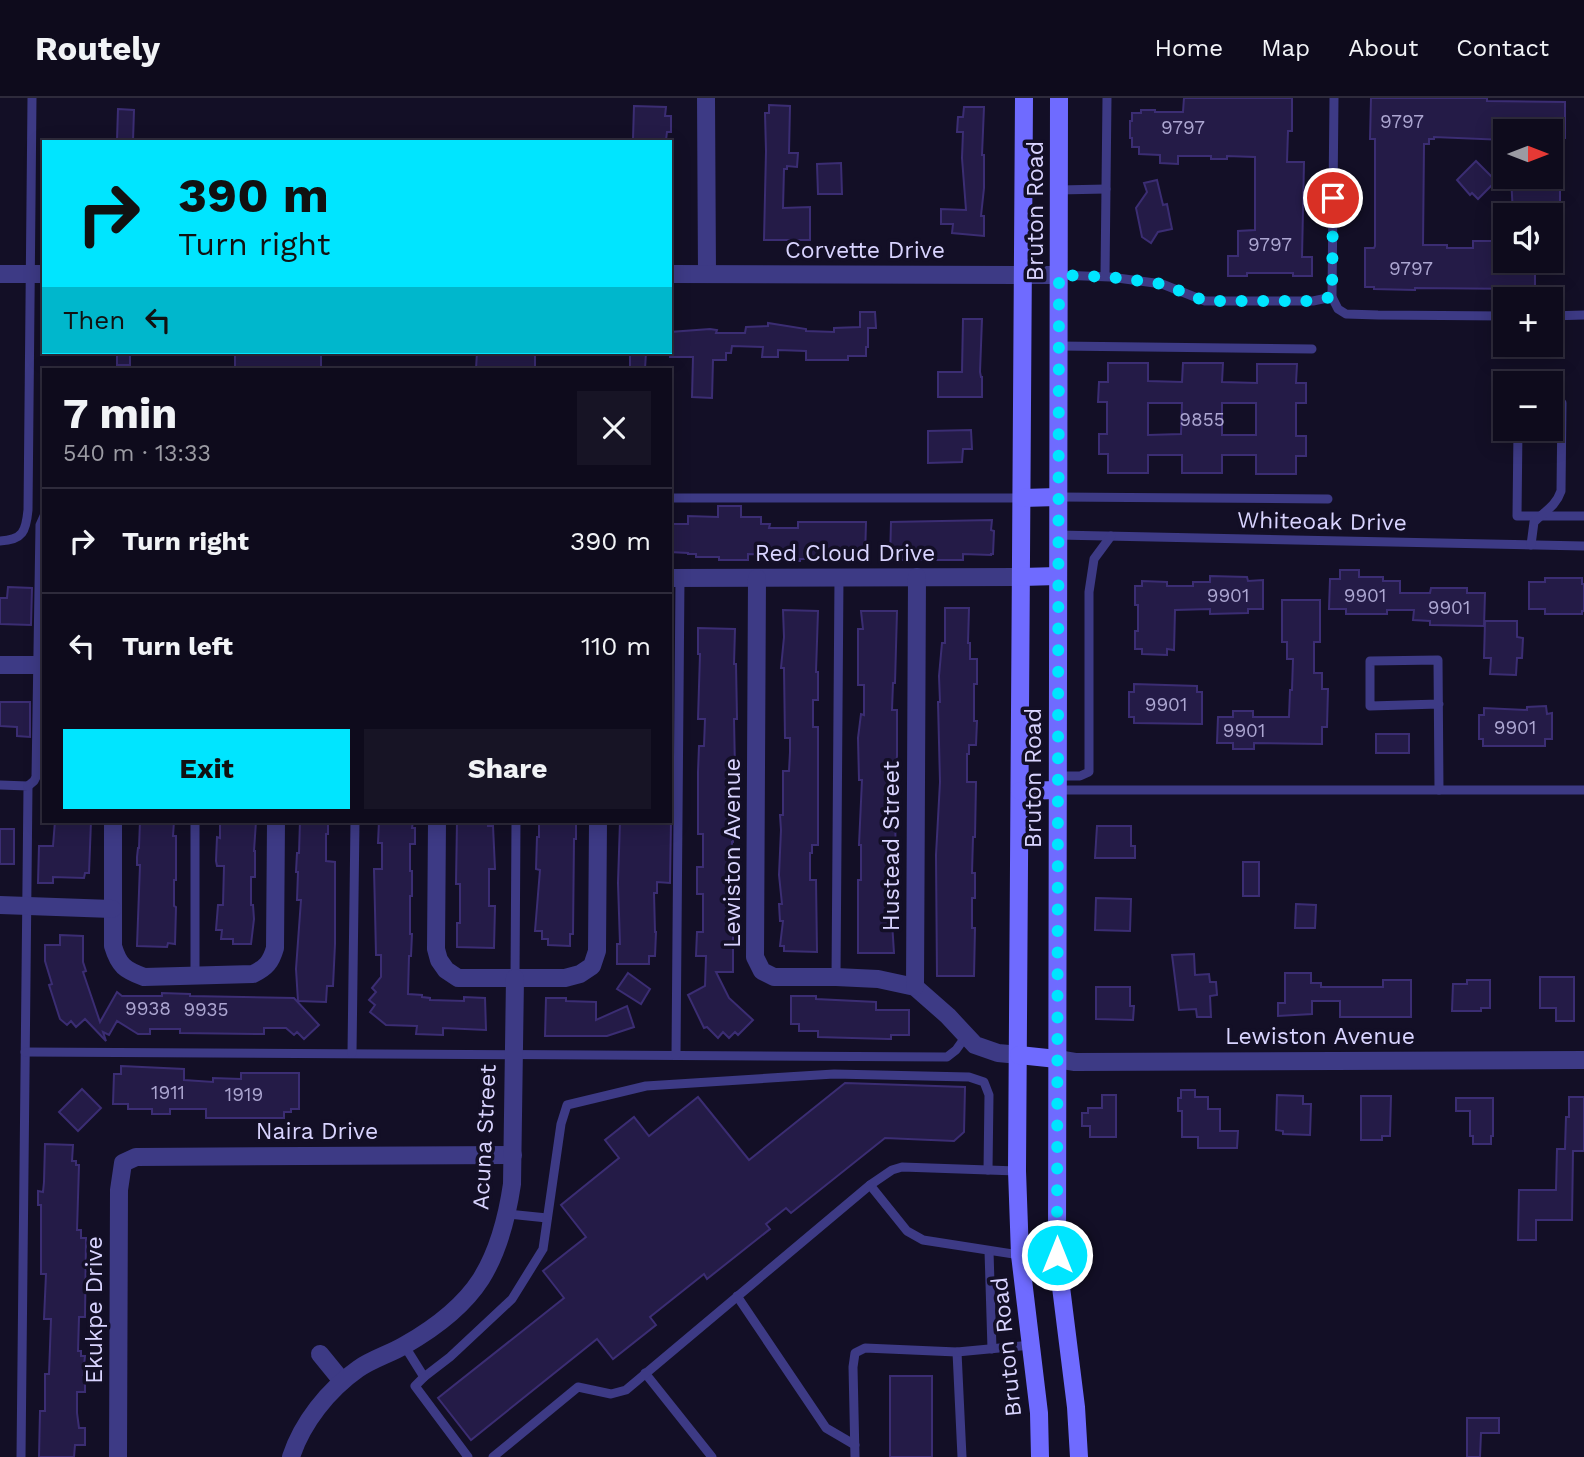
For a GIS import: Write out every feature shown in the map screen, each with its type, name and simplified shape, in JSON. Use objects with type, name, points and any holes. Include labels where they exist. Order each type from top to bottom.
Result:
[{"type":"main road","name":"Bruton Road","points":[[1024,98],[1017,1171],[1020,1255],[1039,1413],[1040,1457]]},
{"type":"main road","name":"Bruton Road","points":[[1059,98],[1057,1255],[1076,1408],[1079,1457]]},
{"type":"main road","points":[[1022,498],[1058,497]]},
{"type":"main road","points":[[1021,577],[1058,576]]},
{"type":"main road","points":[[1020,791],[1058,783]]},
{"type":"main road","points":[[1018,1055],[1057,1059]]},
{"type":"main road","points":[[1020,1255],[1057,1255]]},
{"type":"street","points":[[706,98],[707,274]]},
{"type":"street","points":[[0,274],[37,274]]},
{"type":"street","name":"Corvette Drive","points":[[672,274],[1059,275]]},
{"type":"street","name":"Hustead Street","points":[[915,987],[917,577]]},
{"type":"street","name":"Red Cloud Drive","points":[[675,578],[1021,577]]},
{"type":"street","name":"Lewiston Avenue","points":[[757,578],[755,957],[762,971],[774,978],[878,979],[915,987]]},
{"type":"street","points":[[0,664],[41,665]]},
{"type":"street","points":[[113,823],[113,946],[117,960],[130,971],[144,977],[253,974],[271,961],[275,948],[276,823]]},
{"type":"street","points":[[437,823],[436,949],[446,970],[458,978],[565,978],[580,974],[592,965],[597,951],[598,823]]},
{"type":"street","points":[[0,905],[112,909]]},
{"type":"street","name":"Acuna Street","points":[[291,1457],[295,1444],[317,1409],[342,1381],[360,1367],[404,1346],[438,1323],[461,1303],[480,1281],[496,1251],[508,1214],[512,1184],[515,978]]},
{"type":"street","points":[[915,987],[975,1045],[998,1053],[1018,1055]]},
{"type":"street","name":"Lewiston Avenue","points":[[1057,1059],[1075,1062],[1584,1060]]},
{"type":"street","name":"Naira Drive","points":[[123,1163],[136,1157],[513,1155]]},
{"type":"street","name":"Ekukpe Drive","points":[[118,1457],[120,1190],[123,1163]]},
{"type":"street","points":[[320,1354],[342,1381]]},
{"type":"lane","points":[[0,541],[15,539],[23,534],[27,523],[37,274],[32,98]]},
{"type":"lane","points":[[1105,276],[1107,98]]},
{"type":"lane","points":[[1334,98],[1332,297],[1338,309],[1346,314],[1493,316]]},
{"type":"lane","points":[[1059,190],[1106,189]]},
{"type":"lane","points":[[1059,275],[1105,276],[1163,284],[1205,301],[1312,301],[1332,297]]},
{"type":"lane","points":[[1563,316],[1584,315]]},
{"type":"lane","points":[[1059,346],[1312,349]]},
{"type":"lane","points":[[1518,441],[1517,516],[1584,516]]},
{"type":"lane","points":[[1531,545],[1534,522],[1552,507],[1561,491],[1562,441]]},
{"type":"lane","points":[[1058,497],[1328,499]]},
{"type":"lane","points":[[672,498],[1022,498]]},
{"type":"lane","points":[[0,785],[28,786],[36,777],[41,665],[42,520]]},
{"type":"lane","name":"Whiteoak Drive","points":[[1058,535],[1584,546]]},
{"type":"lane","points":[[1058,783],[1088,772],[1089,592],[1094,559],[1111,536]]},
{"type":"lane","points":[[836,977],[839,577]]},
{"type":"lane","points":[[675,578],[676,1055]]},
{"type":"lane","points":[[1439,704],[1370,706],[1370,661],[1438,660],[1439,704],[1439,790]]},
{"type":"lane","points":[[1058,783],[1584,790]]},
{"type":"lane","points":[[21,1457],[28,786]]},
{"type":"lane","points":[[195,823],[195,975]]},
{"type":"lane","points":[[352,1053],[355,823]]},
{"type":"lane","points":[[515,978],[516,823]]},
{"type":"lane","points":[[25,1052],[947,1057],[966,1036]]},
{"type":"lane","points":[[468,1457],[415,1386],[512,1299],[543,1249],[561,1124],[568,1105],[646,1086],[834,1074],[968,1077],[984,1082],[989,1095],[988,1170]]},
{"type":"lane","points":[[492,1457],[578,1387],[611,1394],[626,1390],[891,1170],[902,1167],[1017,1171]]},
{"type":"lane","points":[[870,1185],[906,1231],[923,1240],[1020,1255]]},
{"type":"lane","points":[[508,1214],[547,1218]]},
{"type":"lane","points":[[989,1251],[992,1349]]},
{"type":"lane","points":[[737,1296],[826,1428],[855,1445]]},
{"type":"lane","points":[[855,1457],[855,1353],[865,1348],[957,1352],[1032,1345]]},
{"type":"lane","points":[[404,1346],[424,1377]]},
{"type":"lane","points":[[957,1352],[961,1457]]},
{"type":"lane","points":[[645,1373],[712,1457]]},
{"type":"building","points":[[1184,98],[1292,98],[1292,131],[1288,131],[1287,162],[1304,162],[1302,257],[1312,257],[1312,276],[1293,276],[1293,273],[1247,273],[1247,276],[1228,276],[1228,256],[1238,256],[1238,231],[1255,230],[1255,157],[1227,156],[1227,159],[1211,159],[1211,156],[1178,156],[1178,164],[1160,163],[1160,155],[1139,154],[1139,147],[1132,147],[1132,113],[1141,113],[1141,110],[1183,112]]},
{"type":"building","points":[[1371,98],[1487,98],[1487,101],[1565,102],[1565,138],[1563,119],[1493,119],[1493,139],[1434,137],[1429,139],[1429,144],[1424,144],[1423,245],[1473,248],[1473,241],[1493,241],[1493,273],[1535,273],[1535,287],[1415,290],[1365,287],[1365,248],[1375,246],[1375,139],[1370,139]]},
{"type":"building","points":[[769,105],[790,106],[789,153],[798,153],[797,167],[787,166],[787,169],[784,169],[783,208],[810,207],[810,240],[764,240],[765,113],[769,113]]},
{"type":"building","points":[[634,106],[666,107],[665,116],[671,116],[671,132],[667,132],[666,140],[633,139]]},
{"type":"building","points":[[964,107],[984,107],[984,188],[981,216],[984,216],[984,236],[952,233],[953,224],[941,224],[941,209],[966,210],[963,132],[957,132],[958,117],[963,117]]},
{"type":"building","points":[[118,109],[134,110],[133,140],[117,140]]},
{"type":"building","points":[[1476,161],[1493,178],[1493,184],[1478,199],[1472,193],[1470,195],[1457,180]]},
{"type":"building","points":[[841,163],[842,194],[818,194],[817,164]]},
{"type":"building","points":[[1157,180],[1163,205],[1167,204],[1172,229],[1158,232],[1151,243],[1142,237],[1136,208],[1147,192],[1144,183]]},
{"type":"building","points":[[1512,189],[1560,189],[1560,203],[1512,203]]},
{"type":"building","points":[[860,312],[875,312],[876,328],[868,328],[866,356],[848,356],[848,360],[806,360],[806,351],[778,350],[778,357],[762,357],[763,347],[732,346],[731,353],[726,353],[726,360],[713,360],[712,398],[692,397],[693,357],[670,357],[672,332],[710,329],[717,330],[716,333],[745,333],[746,327],[768,326],[768,323],[806,331],[834,332],[834,328],[860,327]]},
{"type":"building","points":[[963,319],[982,319],[982,397],[938,397],[938,372],[962,372]]},
{"type":"building","points":[[117,354],[130,354],[130,365],[117,365]]},
{"type":"building","points":[[235,354],[321,354],[321,368],[235,368]]},
{"type":"building","points":[[477,354],[535,354],[535,368],[476,368]]},
{"type":"building","points":[[630,354],[646,354],[645,368],[630,368]]},
{"type":"building","points":[[1108,363],[1148,363],[1148,381],[1182,382],[1183,363],[1223,363],[1222,382],[1257,383],[1257,364],[1297,364],[1296,383],[1306,383],[1306,403],[1296,403],[1296,436],[1306,436],[1306,456],[1296,456],[1296,474],[1256,474],[1256,455],[1222,455],[1222,473],[1182,473],[1182,455],[1148,455],[1148,473],[1108,473],[1108,454],[1099,454],[1099,434],[1107,434],[1107,402],[1098,402],[1099,382],[1108,382]],"holes":[[[1148,403],[1182,403],[1181,434],[1148,435]],[[1222,403],[1256,403],[1256,435],[1222,435]]]},
{"type":"building","points":[[971,430],[972,449],[963,449],[962,462],[928,463],[928,431]]},
{"type":"building","points":[[718,506],[741,506],[741,517],[761,517],[761,524],[770,524],[769,528],[798,528],[798,522],[866,522],[865,558],[808,557],[800,561],[784,561],[784,555],[748,554],[748,560],[719,560],[719,557],[696,557],[696,554],[672,552],[672,524],[688,524],[688,516],[718,517]]},
{"type":"building","points":[[992,520],[991,530],[994,531],[991,555],[963,554],[963,560],[890,560],[891,522]]},
{"type":"building","points":[[1340,570],[1359,570],[1359,577],[1383,577],[1383,581],[1400,581],[1400,593],[1430,593],[1431,588],[1467,588],[1467,593],[1485,593],[1484,626],[1430,625],[1430,621],[1413,620],[1414,610],[1387,610],[1387,614],[1346,614],[1346,609],[1329,609],[1330,579],[1340,579]]},
{"type":"building","points":[[1210,576],[1247,577],[1248,581],[1263,580],[1263,609],[1248,609],[1248,613],[1210,614],[1210,609],[1175,610],[1174,650],[1167,649],[1167,655],[1142,654],[1142,649],[1135,649],[1138,605],[1135,605],[1135,586],[1142,586],[1142,581],[1167,582],[1167,586],[1193,586],[1193,582],[1210,582]]},
{"type":"building","points":[[1545,578],[1582,578],[1582,614],[1545,614],[1545,609],[1529,609],[1529,582],[1545,582]]},
{"type":"building","points":[[8,587],[32,588],[31,625],[0,624],[0,598],[7,598]]},
{"type":"building","points":[[1282,600],[1320,600],[1320,642],[1314,642],[1314,673],[1322,673],[1322,689],[1328,689],[1327,727],[1322,727],[1322,744],[1254,743],[1254,749],[1233,749],[1233,743],[1217,743],[1218,717],[1233,717],[1233,711],[1253,711],[1253,717],[1289,717],[1293,659],[1287,659],[1287,642],[1282,642]]},
{"type":"building","points":[[945,608],[969,608],[970,659],[977,659],[977,684],[974,684],[976,745],[969,745],[967,754],[967,782],[976,782],[972,873],[975,873],[975,898],[972,898],[972,928],[975,928],[974,976],[937,976],[936,855],[940,782],[938,702],[942,643],[945,643]]},
{"type":"building","points":[[783,610],[818,611],[818,700],[813,700],[813,727],[818,727],[818,845],[812,845],[810,853],[810,880],[816,880],[817,952],[784,951],[784,946],[780,946],[783,921],[780,921],[779,904],[782,904],[779,875],[780,815],[783,815],[783,771],[789,771],[790,752],[790,738],[785,738],[784,668],[781,668]]},
{"type":"building","points":[[861,611],[897,611],[892,710],[897,710],[897,756],[891,803],[895,803],[896,878],[893,878],[892,922],[894,953],[858,953],[862,780],[859,780],[858,738],[861,714],[864,715],[864,685],[858,685],[858,629],[863,629]]},
{"type":"building","points":[[1485,621],[1517,621],[1517,637],[1523,638],[1522,658],[1517,658],[1516,675],[1490,674],[1491,658],[1484,658]]},
{"type":"building","points":[[698,628],[735,629],[737,719],[734,719],[736,820],[732,842],[735,932],[733,972],[716,972],[729,998],[753,1020],[738,1035],[735,1032],[729,1038],[723,1032],[718,1038],[707,1027],[704,1028],[688,995],[705,986],[706,956],[696,956],[697,932],[703,932],[703,894],[697,894],[697,867],[703,867],[703,834],[698,834],[698,772],[699,746],[704,746],[705,719],[698,719]]},
{"type":"building","points":[[1134,684],[1197,686],[1197,692],[1202,692],[1202,724],[1134,723],[1134,717],[1129,717],[1129,692],[1134,692]]},
{"type":"building","points":[[0,702],[30,702],[30,737],[17,736],[17,727],[0,726]]},
{"type":"building","points":[[1546,706],[1547,714],[1552,713],[1552,739],[1545,739],[1545,746],[1483,746],[1483,739],[1479,739],[1479,715],[1484,715],[1484,708],[1527,710],[1527,707]]},
{"type":"building","points":[[1376,734],[1409,734],[1409,753],[1376,753]]},
{"type":"building","points":[[55,823],[91,823],[89,873],[85,873],[84,878],[53,877],[53,883],[38,883],[39,846],[53,846]]},
{"type":"building","points":[[140,823],[174,823],[175,944],[168,943],[167,947],[137,946]]},
{"type":"building","points":[[220,823],[256,823],[255,877],[251,877],[254,919],[251,944],[233,944],[233,939],[221,939],[222,930],[216,930],[218,905],[223,905],[224,866],[217,866],[216,861],[217,837],[220,838]]},
{"type":"building","points":[[300,823],[328,823],[326,861],[335,862],[335,944],[333,986],[327,986],[326,1002],[298,1001],[296,969],[301,900],[297,900],[296,872]]},
{"type":"building","points":[[379,823],[413,823],[415,844],[410,844],[412,934],[408,994],[422,995],[430,1000],[464,1001],[464,997],[485,998],[486,1030],[443,1028],[443,1035],[416,1034],[417,1026],[386,1025],[370,1012],[375,1005],[369,1000],[376,992],[372,988],[381,977],[381,955],[376,955],[374,869],[382,869],[382,843],[378,843]]},
{"type":"building","points":[[457,823],[488,823],[488,826],[493,826],[495,869],[489,869],[489,906],[495,906],[494,948],[457,947],[460,884],[456,884]]},
{"type":"building","points":[[539,823],[576,823],[573,934],[570,934],[570,946],[548,945],[548,939],[542,939],[542,931],[535,931],[540,870],[536,869]]},
{"type":"building","points":[[620,823],[671,823],[670,883],[657,882],[657,893],[654,893],[655,956],[649,956],[649,964],[617,964],[617,944],[620,944]]},
{"type":"building","points":[[1097,826],[1131,826],[1131,846],[1135,846],[1135,858],[1095,858]]},
{"type":"building","points":[[0,829],[14,829],[14,864],[0,864]]},
{"type":"building","points":[[1243,862],[1259,862],[1259,896],[1243,896]]},
{"type":"building","points":[[1096,898],[1131,899],[1130,931],[1095,930]]},
{"type":"building","points":[[1296,904],[1316,905],[1315,928],[1295,928]]},
{"type":"building","points":[[60,935],[83,936],[83,962],[86,971],[83,972],[100,1022],[117,992],[122,996],[162,996],[162,993],[294,998],[319,1025],[304,1039],[297,1032],[294,1035],[286,1028],[264,1028],[264,1034],[180,1033],[180,1029],[150,1029],[150,1034],[138,1034],[117,1021],[109,1035],[103,1032],[106,1041],[85,1019],[76,1027],[71,1021],[67,1025],[60,1019],[49,985],[52,984],[45,961],[45,945],[60,945]]},
{"type":"building","points":[[1194,954],[1195,975],[1209,974],[1210,982],[1216,982],[1217,995],[1210,996],[1211,1017],[1197,1017],[1196,1009],[1179,1010],[1172,955]]},
{"type":"building","points":[[628,973],[650,989],[641,1004],[617,989]]},
{"type":"building","points":[[1285,973],[1311,973],[1311,983],[1321,983],[1321,987],[1383,987],[1383,980],[1411,980],[1411,1017],[1340,1017],[1340,1001],[1312,1001],[1312,1014],[1278,1016],[1278,1003],[1285,1003]]},
{"type":"building","points":[[1540,977],[1574,977],[1574,1021],[1556,1021],[1556,1008],[1540,1008]]},
{"type":"building","points":[[1467,980],[1490,980],[1490,1008],[1481,1008],[1481,1011],[1452,1011],[1453,984],[1467,984]]},
{"type":"building","points":[[1096,987],[1130,987],[1130,1006],[1134,1006],[1133,1020],[1096,1019]]},
{"type":"building","points":[[791,996],[876,1002],[876,1010],[909,1010],[909,1035],[891,1035],[891,1039],[818,1037],[818,1031],[799,1031],[799,1024],[791,1024]]},
{"type":"building","points":[[546,998],[596,1002],[596,1020],[627,1006],[634,1027],[607,1036],[545,1036]]},
{"type":"building","points":[[121,1066],[184,1069],[184,1080],[213,1082],[213,1078],[241,1079],[241,1073],[299,1073],[299,1109],[284,1112],[284,1118],[206,1118],[206,1109],[170,1109],[170,1114],[152,1114],[152,1109],[128,1109],[128,1104],[113,1104],[114,1074],[121,1074]]},
{"type":"building","points":[[845,1083],[965,1087],[964,1132],[954,1141],[885,1138],[791,1213],[786,1208],[766,1224],[770,1229],[707,1279],[704,1274],[650,1317],[656,1325],[613,1359],[597,1339],[471,1440],[438,1398],[564,1298],[543,1271],[586,1237],[561,1205],[619,1158],[605,1140],[634,1117],[649,1136],[698,1097],[749,1160]]},
{"type":"building","points":[[82,1089],[101,1108],[78,1131],[59,1112]]},
{"type":"building","points":[[1181,1090],[1195,1090],[1195,1097],[1208,1097],[1208,1109],[1220,1109],[1220,1131],[1238,1131],[1237,1148],[1198,1148],[1198,1137],[1182,1137],[1182,1111],[1178,1111]]},
{"type":"building","points":[[1102,1095],[1116,1095],[1116,1137],[1090,1137],[1090,1126],[1082,1126],[1082,1113],[1088,1113],[1088,1108],[1102,1108]]},
{"type":"building","points":[[1277,1095],[1303,1096],[1303,1104],[1311,1104],[1310,1135],[1283,1134],[1283,1131],[1276,1130]]},
{"type":"building","points":[[1361,1096],[1391,1096],[1390,1136],[1382,1136],[1382,1140],[1361,1140]]},
{"type":"building","points":[[1569,1097],[1584,1097],[1584,1151],[1573,1151],[1572,1220],[1536,1220],[1536,1240],[1518,1240],[1519,1190],[1556,1190],[1557,1149],[1565,1149]]},
{"type":"building","points":[[1456,1098],[1493,1098],[1491,1144],[1473,1144],[1473,1136],[1470,1136],[1470,1111],[1456,1111]]},
{"type":"building","points":[[45,1144],[73,1145],[72,1161],[79,1165],[77,1230],[81,1230],[81,1238],[86,1238],[85,1317],[79,1317],[78,1351],[81,1351],[81,1356],[85,1356],[85,1392],[77,1392],[79,1428],[85,1428],[85,1445],[75,1445],[74,1457],[39,1457],[40,1411],[45,1411],[45,1374],[49,1374],[51,1319],[44,1319],[46,1274],[41,1274],[41,1205],[38,1205],[38,1191],[43,1192]]},
{"type":"building","points":[[890,1376],[932,1376],[932,1457],[890,1457]]},
{"type":"building","points":[[1467,1418],[1499,1418],[1499,1433],[1481,1433],[1480,1457],[1467,1457]]},
{"type":"route","points":[[1057,1255],[1059,275],[1110,277],[1163,284],[1205,301],[1312,301],[1332,297],[1333,198]]}]
